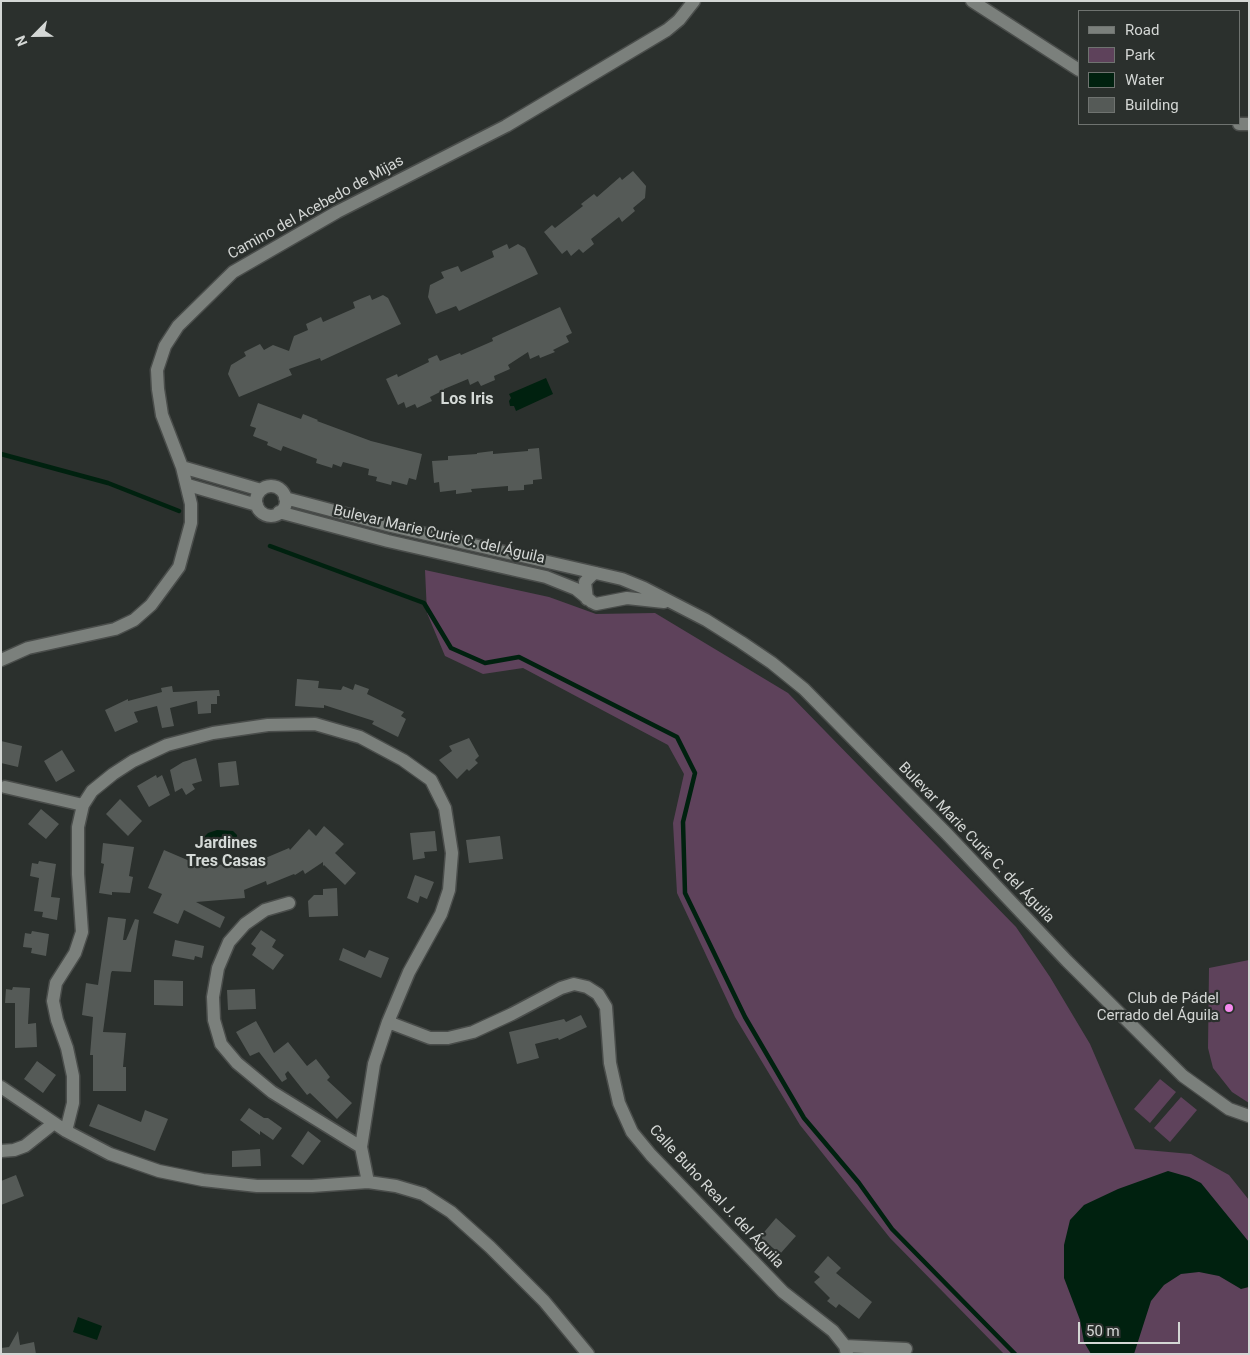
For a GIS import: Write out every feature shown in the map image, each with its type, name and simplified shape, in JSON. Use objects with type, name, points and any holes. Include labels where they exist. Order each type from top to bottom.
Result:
[{"type":"street","name":"Camino del Acebedo de Mijas","points":[[1,660],[28,648],[115,629],[134,620],[151,605],[179,567],[191,523],[191,504],[188,485],[162,415],[157,370],[165,346],[178,326],[233,272],[337,212],[506,126],[667,30],[679,20],[694,1]]},
{"type":"street","points":[[972,1],[1078,69]]},
{"type":"street","points":[[182,467],[261,490]]},
{"type":"street","points":[[188,485],[257,505]]},
{"type":"street","points":[[266,486],[280,489],[285,498],[284,508],[271,516],[266,515],[257,505],[257,496],[266,486]]},
{"type":"street","name":"Bulevar Marie Curie C. del Águila","points":[[285,498],[391,526],[622,579],[644,588],[706,620],[741,642],[772,663],[804,689],[947,834],[1067,960],[1183,1076],[1230,1109],[1249,1116]]},
{"type":"street","name":"Bulevar Marie Curie C. del Águila","points":[[279,512],[388,541],[546,577],[576,589],[596,604],[627,598],[672,603]]},
{"type":"street","points":[[587,599],[585,582],[592,575],[600,574],[612,583],[613,589],[610,598],[604,603]]},
{"type":"street","points":[[66,1131],[73,1103],[73,1076],[67,1048],[56,1020],[53,1000],[56,983],[75,953],[82,932],[78,874],[78,827],[83,805],[92,791],[113,774],[133,761],[167,745],[213,733],[268,725],[314,724],[360,737],[403,760],[431,780],[445,808],[452,853],[448,890],[442,914],[409,972],[388,1022],[374,1064],[361,1148],[368,1182]]},
{"type":"street","points":[[5,787],[83,805]]},
{"type":"street","points":[[289,903],[265,910],[245,924],[229,942],[218,968],[213,998],[214,1020],[221,1044],[237,1063],[272,1092],[361,1148]]},
{"type":"street","name":"Calle Buho Real J. del Águila","points":[[388,1022],[430,1038],[448,1038],[473,1032],[567,986],[574,984],[587,986],[598,994],[606,1007],[610,1063],[619,1103],[632,1132],[783,1292],[833,1331],[846,1350]]},
{"type":"street","points":[[1,1087],[66,1131],[110,1154],[159,1171],[203,1180],[258,1186],[312,1186],[368,1182],[396,1186],[423,1194],[451,1212],[490,1247],[544,1301],[588,1354]]},
{"type":"street","points":[[1,1151],[14,1150],[25,1146],[54,1123]]},
{"type":"street","points":[[846,1350],[906,1349]]},
{"type":"green space","points":[[425,570],[549,597],[596,614],[655,613],[788,693],[1016,927],[1050,977],[1090,1044],[1135,1149],[1191,1154],[1229,1175],[1249,1200],[1249,1354],[1004,1354],[890,1238],[800,1125],[735,1017],[677,893],[673,823],[684,774],[668,745],[523,668],[483,674],[445,656],[427,613]]},
{"type":"green space","name":"Club de Pádel Cerrado del Águila","points":[[1249,960],[1249,1103],[1232,1092],[1213,1068],[1208,1048],[1209,968]]},
{"type":"green space","points":[[1160,1079],[1176,1092],[1150,1123],[1134,1109]]},
{"type":"green space","points":[[1181,1097],[1197,1110],[1170,1142],[1154,1128]]},
{"type":"water","points":[[546,378],[553,394],[516,411],[514,406],[510,406],[509,401],[511,398],[509,394]]},
{"type":"water","points":[[217,830],[233,831],[237,835],[237,839],[229,843],[224,841],[212,849],[206,848],[203,838],[208,833]]},
{"type":"water","points":[[1168,1171],[1189,1177],[1201,1183],[1249,1242],[1249,1287],[1241,1289],[1219,1276],[1199,1272],[1181,1274],[1164,1285],[1151,1301],[1134,1354],[1091,1354],[1084,1342],[1080,1320],[1064,1278],[1064,1245],[1070,1220],[1084,1205],[1118,1189]]},
{"type":"water","points":[[78,1317],[102,1326],[97,1340],[73,1332]]},
{"type":"building","points":[[633,171],[646,186],[645,198],[633,208],[635,211],[622,222],[619,217],[591,239],[594,244],[583,253],[579,249],[571,256],[567,250],[562,254],[544,232],[552,225],[555,228],[583,206],[581,204],[594,194],[597,197],[620,177],[622,180]]},
{"type":"building","points":[[507,244],[509,249],[518,244],[525,248],[538,274],[459,311],[456,306],[436,314],[428,297],[430,285],[444,278],[441,272],[458,266],[461,272],[494,257],[492,251]]},
{"type":"building","points":[[370,295],[372,300],[383,295],[388,298],[401,324],[321,361],[320,358],[289,369],[292,375],[239,397],[228,374],[231,365],[246,356],[244,352],[260,344],[264,350],[273,345],[289,351],[294,336],[308,330],[306,324],[321,317],[323,322],[355,308],[353,302]]},
{"type":"building","points":[[560,307],[572,333],[566,336],[569,342],[553,350],[555,352],[540,358],[539,355],[530,359],[528,352],[508,365],[510,369],[494,376],[495,380],[481,386],[478,381],[470,385],[468,379],[444,389],[430,397],[432,401],[417,408],[415,404],[406,408],[404,402],[398,405],[386,379],[397,374],[398,377],[429,362],[428,359],[437,355],[440,361],[460,353],[461,355],[493,341],[492,338]]},
{"type":"building","points":[[258,403],[301,419],[303,414],[371,441],[422,454],[416,480],[409,478],[407,485],[392,481],[391,485],[376,481],[377,477],[368,475],[369,469],[343,462],[341,467],[333,464],[332,468],[316,463],[317,459],[283,446],[281,451],[267,445],[268,442],[253,436],[256,428],[250,426]]},
{"type":"building","points":[[539,448],[542,479],[533,480],[533,484],[524,485],[524,490],[508,491],[508,486],[471,489],[472,492],[456,494],[456,490],[440,492],[439,482],[434,483],[432,461],[448,460],[448,456],[493,451],[493,454],[528,451],[528,449]]},
{"type":"building","points":[[297,679],[319,681],[318,688],[341,690],[343,686],[353,690],[355,684],[369,689],[367,694],[404,712],[401,716],[406,719],[398,737],[372,724],[374,721],[324,705],[324,708],[295,706]]},
{"type":"building","points":[[172,686],[173,692],[219,690],[220,696],[217,696],[217,704],[211,704],[211,713],[198,714],[197,701],[170,708],[174,726],[162,728],[157,706],[134,712],[138,722],[115,732],[105,710],[128,699],[128,701],[162,692],[161,688]]},
{"type":"building","points":[[469,738],[479,756],[475,760],[478,763],[469,771],[467,769],[457,779],[439,760],[452,751],[449,746]]},
{"type":"building","points":[[1,741],[22,746],[18,767],[1,763]]},
{"type":"building","points":[[62,750],[75,771],[56,782],[44,761]]},
{"type":"building","points":[[196,758],[202,781],[192,784],[195,789],[186,795],[182,788],[175,792],[170,770],[183,762]]},
{"type":"building","points":[[236,761],[239,785],[220,787],[218,763]]},
{"type":"building","points":[[156,775],[157,778],[162,775],[170,795],[149,807],[137,786]]},
{"type":"building","points":[[120,799],[142,821],[128,836],[106,814]]},
{"type":"building","points":[[41,809],[59,824],[46,839],[28,824]]},
{"type":"building","points":[[324,826],[344,844],[335,853],[356,873],[345,885],[323,866],[323,862],[305,874],[303,870],[295,875],[267,885],[266,881],[244,890],[245,898],[196,902],[225,917],[220,928],[184,910],[178,924],[153,913],[162,894],[148,888],[164,850],[192,862],[202,862],[201,866],[256,862],[289,848],[290,850],[309,829],[316,836]]},
{"type":"building","points":[[435,831],[437,851],[424,852],[425,858],[413,860],[410,833]]},
{"type":"building","points":[[500,836],[503,859],[469,863],[466,840]]},
{"type":"building","points":[[103,843],[134,847],[129,876],[133,877],[130,893],[112,892],[112,895],[99,893],[104,864],[101,863]]},
{"type":"building","points":[[39,861],[56,864],[51,897],[60,898],[57,920],[42,917],[43,912],[34,911],[39,878],[30,876],[32,863],[38,864]]},
{"type":"building","points":[[415,875],[434,882],[427,899],[420,896],[418,903],[407,898]]},
{"type":"building","points":[[337,888],[338,916],[309,917],[308,901],[314,895],[323,895],[323,889]]},
{"type":"building","points":[[108,917],[126,919],[123,940],[126,940],[135,919],[139,920],[131,972],[112,971],[111,973],[103,1032],[126,1033],[123,1067],[126,1067],[126,1091],[93,1091],[93,1055],[90,1055],[93,1017],[82,1015],[86,983],[98,985]]},
{"type":"building","points":[[261,930],[276,940],[272,947],[284,955],[273,970],[252,955],[256,948],[251,944]]},
{"type":"building","points":[[32,931],[49,934],[46,956],[31,953],[32,948],[23,947],[25,933],[31,934]]},
{"type":"building","points":[[175,940],[204,946],[202,958],[195,956],[194,960],[172,956]]},
{"type":"building","points":[[343,948],[365,958],[369,950],[389,958],[381,978],[339,960]]},
{"type":"building","points":[[154,980],[183,981],[183,1006],[154,1005]]},
{"type":"building","points":[[13,987],[30,988],[28,1024],[36,1023],[37,1047],[15,1048],[15,1003],[5,1003],[6,989],[12,990]]},
{"type":"building","points":[[255,989],[256,1009],[228,1010],[227,990]]},
{"type":"building","points":[[581,1015],[587,1027],[559,1040],[558,1038],[535,1044],[539,1058],[517,1064],[509,1032],[564,1019],[566,1022]]},
{"type":"building","points":[[256,1021],[274,1053],[288,1042],[307,1066],[316,1059],[330,1077],[327,1080],[352,1103],[337,1119],[310,1093],[307,1095],[288,1071],[285,1074],[287,1079],[282,1082],[259,1052],[250,1056],[236,1032]]},
{"type":"building","points":[[37,1061],[56,1075],[43,1093],[24,1079]]},
{"type":"building","points":[[98,1104],[141,1122],[145,1110],[168,1119],[155,1151],[89,1126]]},
{"type":"building","points":[[249,1108],[282,1128],[273,1140],[260,1131],[260,1135],[240,1120]]},
{"type":"building","points":[[308,1131],[321,1141],[303,1165],[291,1156]]},
{"type":"building","points":[[260,1149],[261,1166],[232,1167],[232,1151]]},
{"type":"building","points":[[16,1175],[24,1196],[1,1205],[1,1181]]},
{"type":"building","points":[[776,1218],[796,1236],[780,1254],[760,1237]]},
{"type":"building","points":[[828,1256],[841,1268],[836,1273],[872,1302],[859,1319],[839,1304],[836,1308],[827,1301],[830,1298],[814,1282],[820,1277],[814,1272]]},
{"type":"building","points":[[18,1331],[20,1345],[34,1342],[36,1354],[2,1354],[1,1348],[9,1347]]},
{"type":"waterway","points":[[1,454],[108,483],[179,511]]},
{"type":"waterway","points":[[270,546],[424,603],[451,648],[485,663],[519,657],[677,737],[695,773],[683,822],[685,893],[745,1017],[804,1118],[859,1183],[892,1229],[1015,1354]]},
{"type":"place","name":"Club de Pádel Cerrado del Águila","points":[[1229,1008]]},
{"type":"district","name":"Los Iris","points":[[467,400]]},
{"type":"district","name":"Jardines Tres Casas","points":[[226,853]]}]
